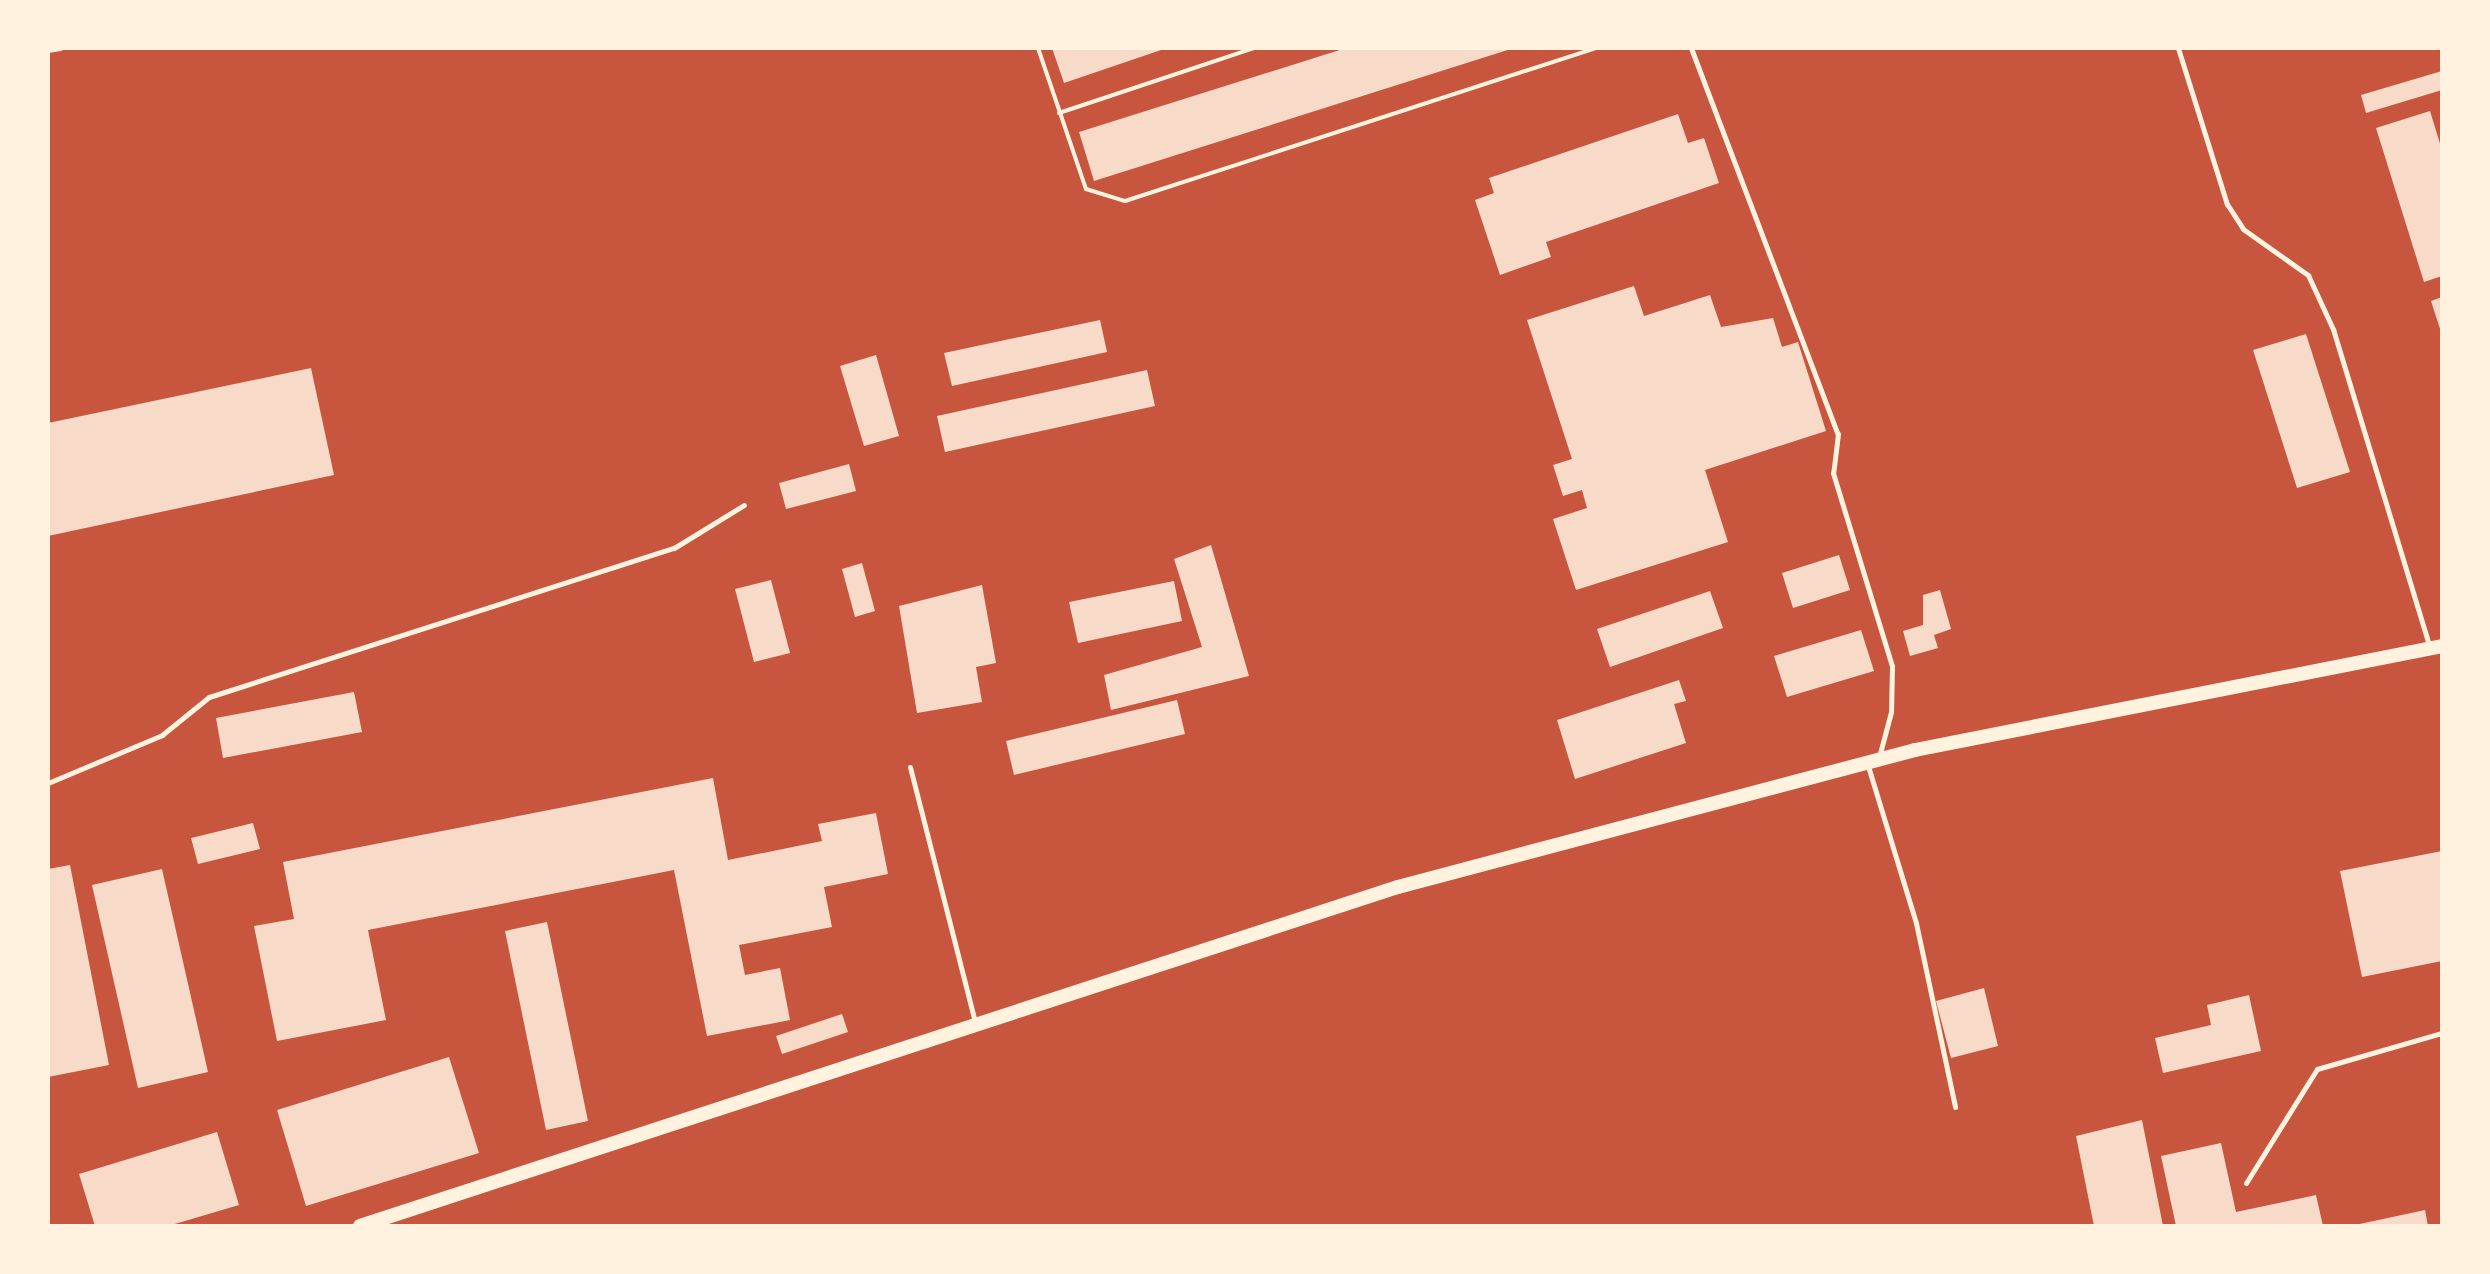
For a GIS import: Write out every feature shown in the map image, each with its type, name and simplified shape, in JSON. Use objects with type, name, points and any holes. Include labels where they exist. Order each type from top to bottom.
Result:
[{"type":"main road","points":[[360,1226],[1398,887],[1873,761],[2436,647]]},
{"type":"lane","points":[[48,50],[60,48]]},
{"type":"lane","points":[[1690,48],[1838,434],[1832,473],[1892,666],[1891,712],[1873,761],[1916,924],[1956,1107]]},
{"type":"lane","points":[[2178,48],[2226,204],[2243,229],[2308,275],[2333,329],[2436,647]]},
{"type":"lane","points":[[48,783],[162,735],[209,697],[674,548],[744,504]]},
{"type":"lane","points":[[910,767],[976,1025]]},
{"type":"lane","points":[[2246,1183],[2317,1069],[2442,1033]]},
{"type":"path","points":[[1038,48],[1086,189],[1125,201],[1596,48]]},
{"type":"path","points":[[1059,114],[1254,48]]},
{"type":"building","points":[[1052,48],[1167,48],[1064,83]]},
{"type":"building","points":[[1346,48],[1514,48],[1094,181],[1079,132]]},
{"type":"building","points":[[2442,71],[2442,90],[2366,113],[2361,95]]},
{"type":"building","points":[[2430,111],[2442,150],[2442,276],[2424,282],[2376,128]]},
{"type":"building","points":[[1678,114],[1688,143],[1704,138],[1719,183],[1546,242],[1551,257],[1500,275],[1475,200],[1494,193],[1489,178]]},
{"type":"building","points":[[1634,286],[1644,316],[1710,295],[1721,327],[1773,318],[1782,347],[1798,342],[1826,431],[1705,470],[1728,542],[1576,590],[1553,519],[1587,508],[1582,490],[1563,496],[1553,465],[1572,459],[1527,320]]},
{"type":"building","points":[[2442,297],[2442,335],[2431,301]]},
{"type":"building","points":[[1100,320],[1107,352],[952,386],[944,353]]},
{"type":"building","points":[[2306,334],[2350,472],[2297,488],[2253,350]]},
{"type":"building","points":[[876,355],[899,436],[864,446],[840,366]]},
{"type":"building","points":[[311,368],[334,475],[48,536],[48,423]]},
{"type":"building","points":[[1147,370],[1155,406],[945,452],[937,416]]},
{"type":"building","points":[[849,464],[856,491],[786,509],[779,483]]},
{"type":"building","points":[[1211,545],[1249,676],[1111,710],[1104,675],[1202,647],[1174,559]]},
{"type":"building","points":[[1839,555],[1850,590],[1793,608],[1782,573]]},
{"type":"building","points":[[862,563],[875,611],[855,617],[842,569]]},
{"type":"building","points":[[771,580],[790,653],[754,662],[735,589]]},
{"type":"building","points":[[1174,581],[1182,621],[1078,643],[1069,602]]},
{"type":"building","points":[[982,585],[996,663],[976,667],[982,702],[917,713],[899,606]]},
{"type":"building","points":[[1940,590],[1951,629],[1934,635],[1938,648],[1910,656],[1903,631],[1923,625],[1923,595]]},
{"type":"building","points":[[1710,591],[1723,628],[1610,667],[1597,629]]},
{"type":"building","points":[[1861,630],[1874,671],[1787,697],[1774,656]]},
{"type":"building","points":[[1679,680],[1686,701],[1674,704],[1686,743],[1575,779],[1557,720]]},
{"type":"building","points":[[354,692],[362,732],[223,758],[216,718]]},
{"type":"building","points":[[1177,700],[1185,734],[1014,775],[1006,741]]},
{"type":"building","points":[[713,778],[728,860],[822,841],[818,824],[876,813],[888,874],[824,887],[832,927],[739,945],[745,975],[780,968],[790,1020],[707,1036],[674,870],[368,930],[386,1020],[277,1041],[254,926],[294,919],[283,862]]},
{"type":"building","points":[[253,823],[260,849],[198,864],[191,838]]},
{"type":"building","points":[[2442,851],[2442,961],[2362,977],[2340,871]]},
{"type":"building","points":[[70,865],[109,1065],[48,1077],[48,869]]},
{"type":"building","points":[[162,869],[208,1072],[138,1088],[92,885]]},
{"type":"building","points":[[547,922],[588,1121],[546,1130],[505,931]]},
{"type":"building","points":[[1984,988],[1998,1046],[1951,1058],[1936,1001]]},
{"type":"building","points":[[2249,995],[2261,1051],[2163,1073],[2155,1038],[2211,1025],[2207,1005]]},
{"type":"building","points":[[842,1014],[848,1032],[782,1054],[776,1036]]},
{"type":"building","points":[[449,1057],[479,1153],[306,1206],[277,1110]]},
{"type":"building","points":[[2142,1120],[2163,1226],[2094,1226],[2076,1136]]},
{"type":"building","points":[[217,1132],[239,1205],[168,1226],[95,1226],[79,1174]]},
{"type":"building","points":[[2221,1143],[2236,1212],[2316,1195],[2323,1226],[2176,1226],[2161,1156]]},
{"type":"building","points":[[2425,1210],[2428,1226],[2355,1225]]}]
